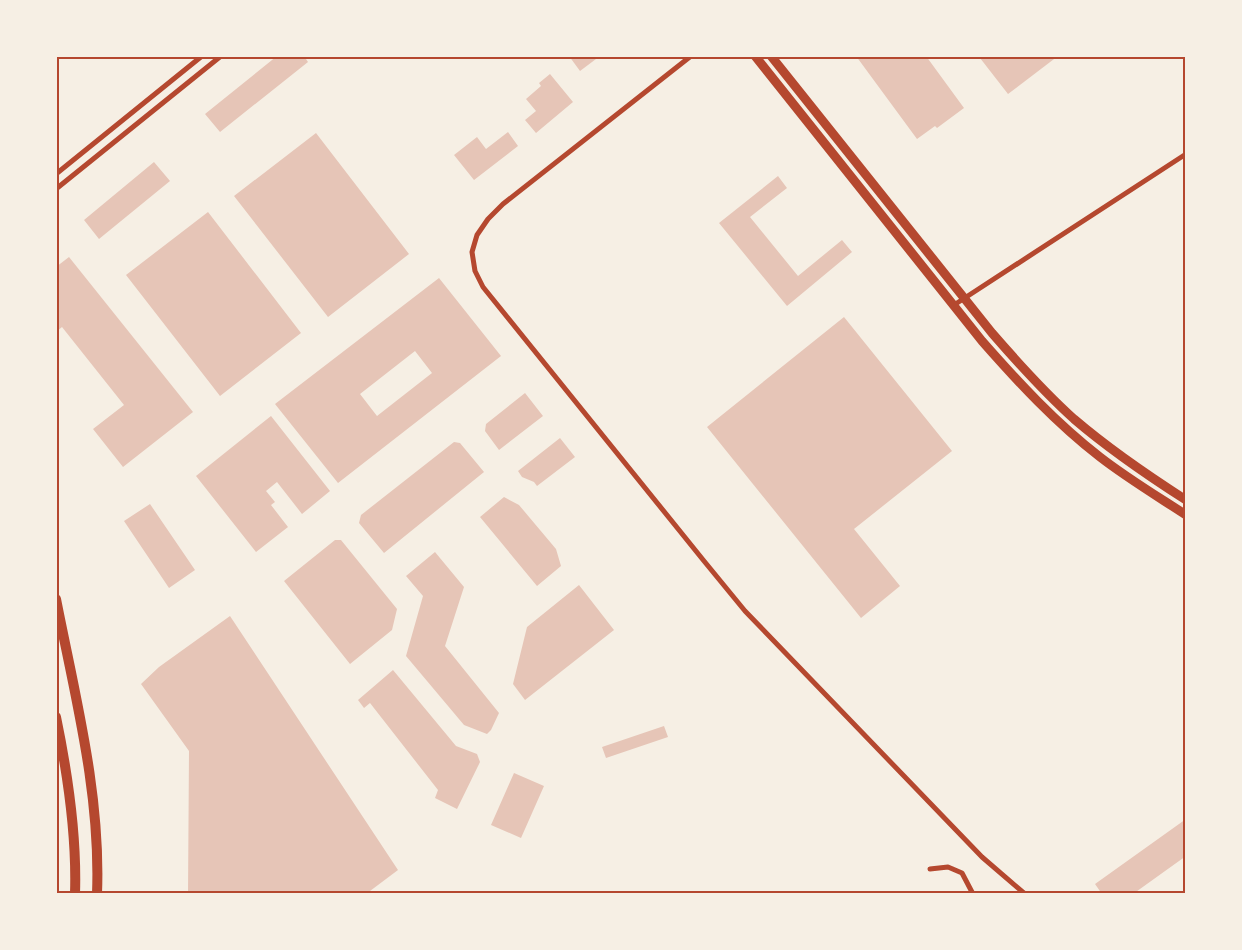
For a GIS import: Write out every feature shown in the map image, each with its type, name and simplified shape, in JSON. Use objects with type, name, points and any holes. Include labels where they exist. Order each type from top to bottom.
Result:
[{"type":"main road","points":[[56,599],[88,761],[96,830],[97,894]]},
{"type":"main road","points":[[56,717],[66,765],[73,832],[75,894]]},
{"type":"street","points":[[56,174],[202,56]]},
{"type":"street","points":[[56,189],[221,56]]},
{"type":"street","points":[[691,56],[503,204],[488,218],[477,235],[472,252],[475,271],[483,287],[746,611],[982,857],[1025,894]]},
{"type":"street","points":[[755,56],[1008,371],[1067,429],[1100,457],[1143,488],[1186,515]]},
{"type":"street","points":[[772,56],[1018,364],[1075,419],[1154,480],[1186,500]]},
{"type":"street","points":[[954,305],[1186,154]]},
{"type":"street","points":[[930,869],[948,867],[962,873],[973,894]]},
{"type":"building","points":[[277,56],[304,56],[308,62],[220,132],[205,114]]},
{"type":"building","points":[[569,56],[600,56],[580,71]]},
{"type":"building","points":[[856,56],[926,56],[964,108],[937,128],[935,126],[917,139]]},
{"type":"building","points":[[982,56],[1058,56],[1008,94],[980,58]]},
{"type":"building","points":[[550,74],[573,102],[536,133],[525,120],[536,111],[526,99],[541,86],[539,83]]},
{"type":"building","points":[[508,132],[518,146],[474,180],[454,155],[477,137],[486,149]]},
{"type":"building","points":[[316,133],[409,254],[328,317],[234,196]]},
{"type":"building","points":[[154,162],[170,181],[99,239],[84,220]]},
{"type":"building","points":[[778,176],[787,188],[750,217],[798,276],[842,240],[852,252],[787,306],[719,223]]},
{"type":"building","points":[[208,212],[301,333],[220,396],[126,275]]},
{"type":"building","points":[[69,257],[193,412],[123,467],[93,429],[124,405],[62,327],[56,332],[56,267]]},
{"type":"building","points":[[439,278],[501,356],[338,483],[275,404]],"holes":[[[415,351],[432,373],[377,416],[360,394]]]},
{"type":"building","points":[[844,317],[952,451],[854,529],[900,586],[861,618],[707,427]]},
{"type":"building","points":[[525,393],[543,416],[499,450],[485,431],[486,424]]},
{"type":"building","points":[[271,416],[330,491],[302,514],[277,482],[266,491],[275,502],[271,505],[288,527],[256,552],[196,476]]},
{"type":"building","points":[[560,438],[575,457],[537,486],[534,482],[522,477],[518,471]]},
{"type":"building","points":[[454,442],[460,443],[484,472],[384,553],[359,523],[361,515]]},
{"type":"building","points":[[504,497],[519,505],[556,549],[561,566],[537,586],[480,517]]},
{"type":"building","points":[[150,504],[195,570],[169,588],[124,521]]},
{"type":"building","points":[[335,540],[341,540],[397,609],[392,630],[350,664],[284,581]]},
{"type":"building","points":[[435,552],[464,587],[445,646],[499,713],[487,734],[464,725],[406,656],[423,596],[406,576]]},
{"type":"building","points":[[579,585],[614,630],[525,700],[513,684],[527,627]]},
{"type":"building","points":[[230,616],[398,870],[366,894],[188,894],[189,751],[141,684],[159,667]]},
{"type":"building","points":[[393,670],[456,746],[477,754],[480,762],[457,809],[435,798],[438,790],[370,703],[364,708],[358,700]]},
{"type":"building","points":[[664,726],[668,737],[606,758],[602,747]]},
{"type":"building","points":[[514,773],[544,786],[521,838],[491,825]]},
{"type":"building","points":[[1186,819],[1186,856],[1133,894],[1102,894],[1095,884]]}]
